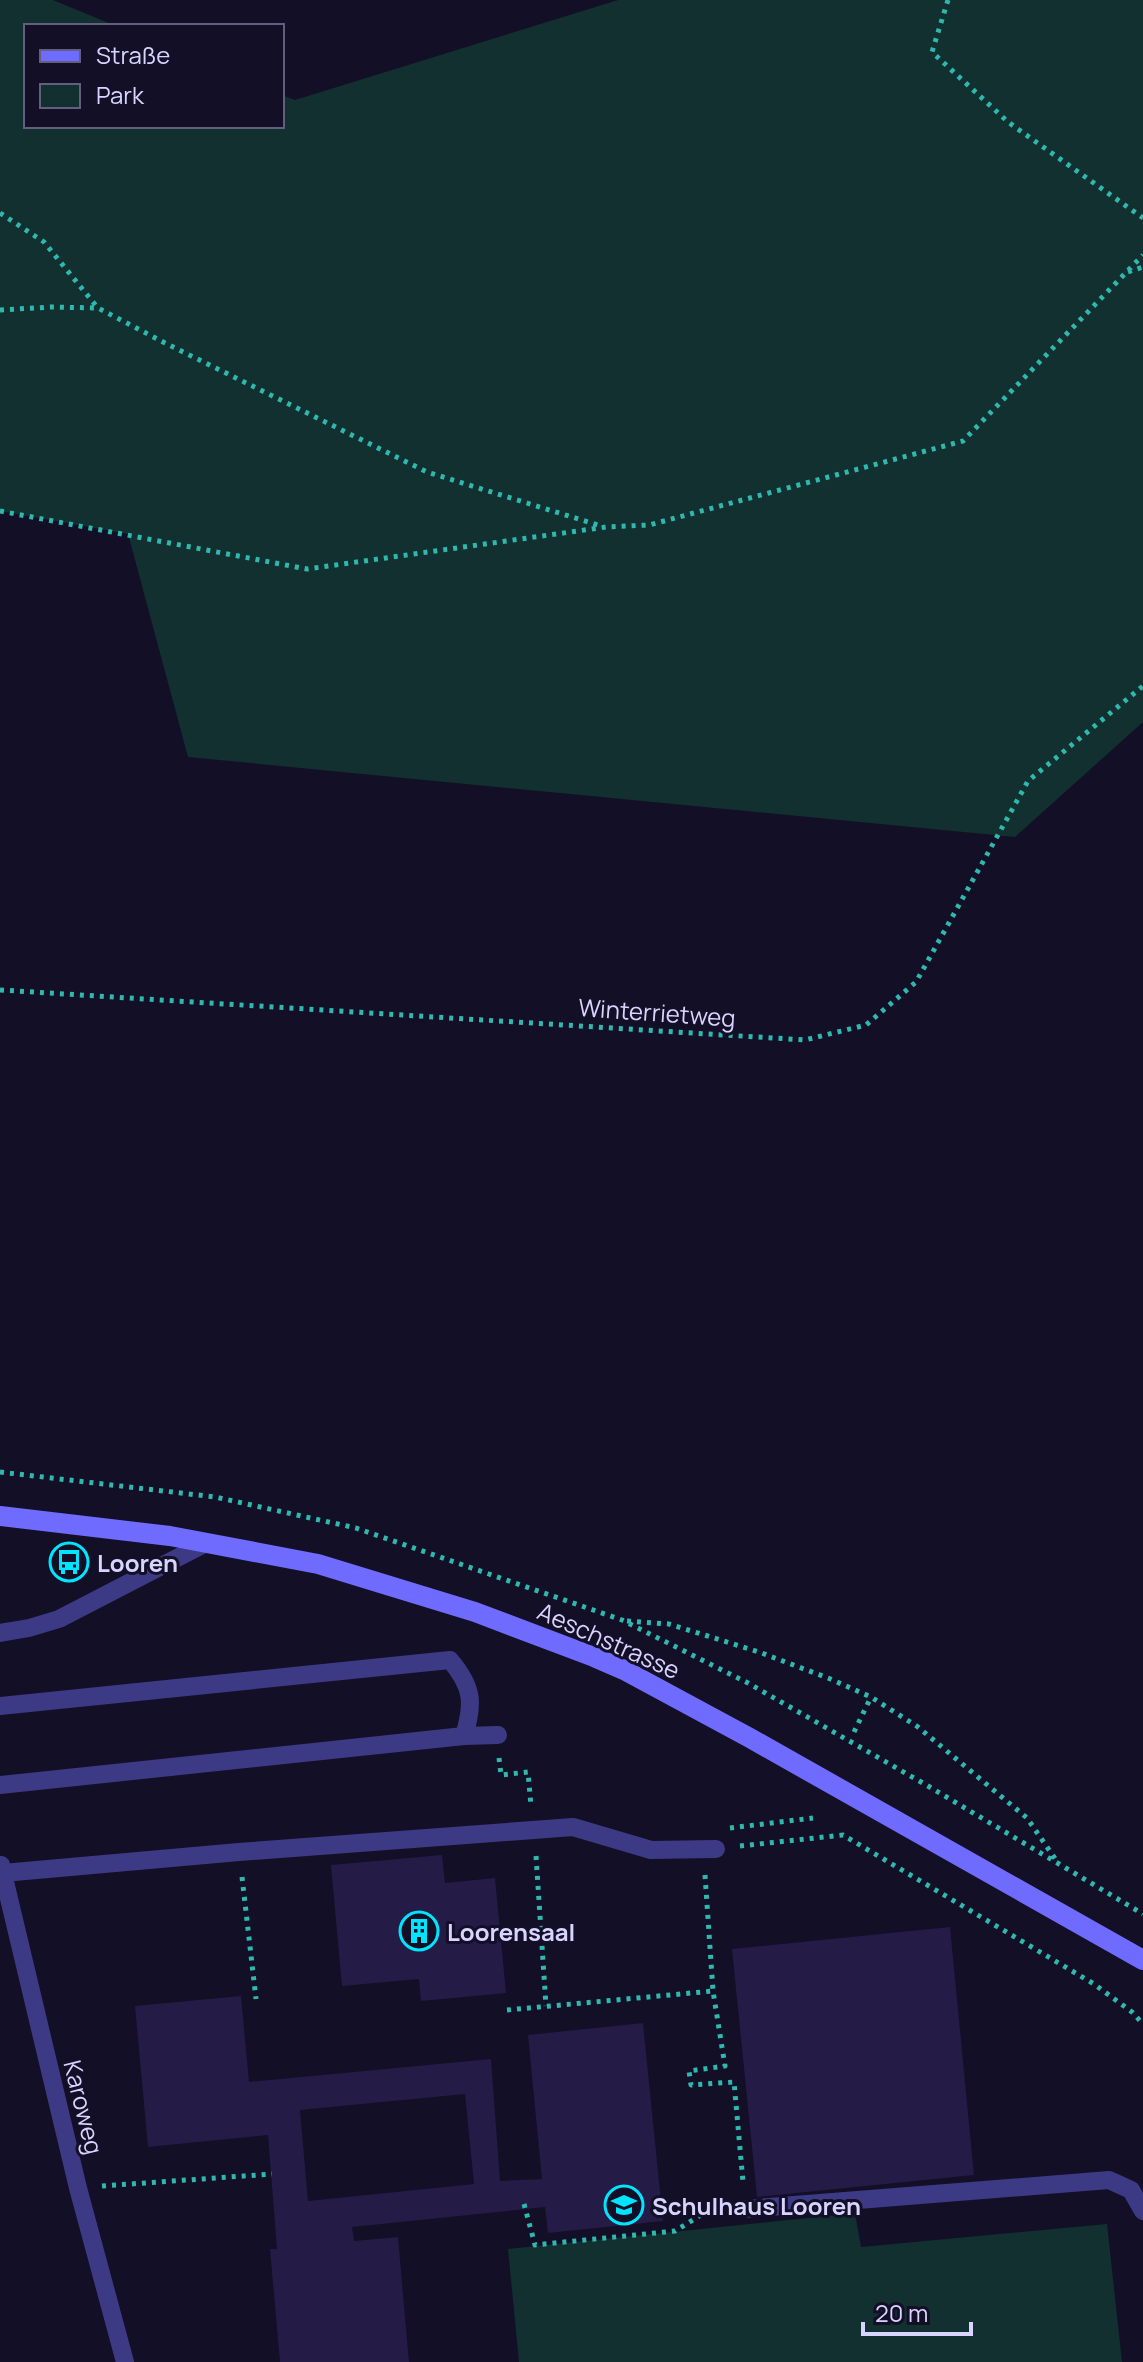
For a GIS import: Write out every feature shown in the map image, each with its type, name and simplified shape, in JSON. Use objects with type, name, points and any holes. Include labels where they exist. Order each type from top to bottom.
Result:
[{"type":"main road","name":"Aeschstrasse","points":[[0,1516],[170,1536],[318,1564],[475,1612],[624,1670],[1143,1960]]},
{"type":"lane","points":[[0,1633],[59,1619],[206,1543]]},
{"type":"lane","points":[[0,1706],[450,1660],[466,1678],[471,1713],[464,1736]]},
{"type":"lane","points":[[0,1785],[464,1736],[498,1735]]},
{"type":"lane","points":[[1,1868],[573,1827],[651,1850],[710,1850]]},
{"type":"lane","name":"Karoweg","points":[[1,1868],[78,2188],[125,2362]]},
{"type":"lane","points":[[745,2209],[1109,2180],[1131,2190],[1143,2211]]},
{"type":"path","points":[[948,0],[932,52],[1008,122],[1143,218]]},
{"type":"path","points":[[0,213],[44,242],[98,308],[165,343],[427,472],[606,527]]},
{"type":"path","points":[[0,511],[307,569],[606,527],[649,525],[963,441],[1143,255]]},
{"type":"path","points":[[1127,273],[1143,267]]},
{"type":"path","points":[[0,310],[98,308]]},
{"type":"path","name":"Winterrietweg","points":[[0,990],[805,1040],[866,1025],[916,982],[1028,781],[1143,686]]},
{"type":"path","points":[[622,1620],[669,1624],[759,1652],[871,1697],[918,1727],[1027,1818],[1058,1863],[1143,1914]]},
{"type":"path","points":[[854,1732],[871,1697]]},
{"type":"path","points":[[499,1759],[501,1775],[528,1772],[546,2006]]},
{"type":"path","points":[[729,1828],[813,1818]]},
{"type":"path","points":[[524,2204],[535,2245],[675,2231],[701,2215],[745,2209],[734,2082],[691,2085],[689,2071],[725,2066],[713,1991],[710,1850],[843,1835],[1094,1984],[1143,2024]]},
{"type":"path","points":[[239,1852],[256,1999]]},
{"type":"path","points":[[507,2010],[713,1991]]},
{"type":"path","points":[[78,2188],[272,2174]]},
{"type":"green space","points":[[0,0],[53,0],[111,24],[24,24],[24,128],[284,128],[284,96],[295,100],[618,0],[1143,0],[1143,722],[1015,837],[188,757],[128,534],[0,511]]},
{"type":"green space","points":[[855,2213],[861,2247],[1107,2224],[1122,2362],[519,2362],[508,2249]]},
{"type":"building","name":"Loorensaal","points":[[442,1855],[445,1883],[495,1878],[506,1993],[421,2001],[419,1979],[342,1986],[331,1865]]},
{"type":"building","points":[[950,1927],[974,2175],[757,2197],[732,1949]]},
{"type":"building","points":[[241,1996],[249,2082],[491,2059],[500,2181],[542,2179],[528,2035],[643,2023],[663,2221],[548,2233],[545,2207],[352,2227],[354,2241],[398,2237],[409,2362],[280,2362],[270,2249],[277,2249],[268,2135],[148,2147],[135,2006]],"holes":[[[465,2094],[474,2184],[308,2201],[300,2110]]]},
{"type":"place","name":"Looren","points":[[69,1562]]},
{"type":"place","name":"Loorensaal","points":[[419,1931]]},
{"type":"place","name":"Schulhaus Looren","points":[[624,2205]]}]
